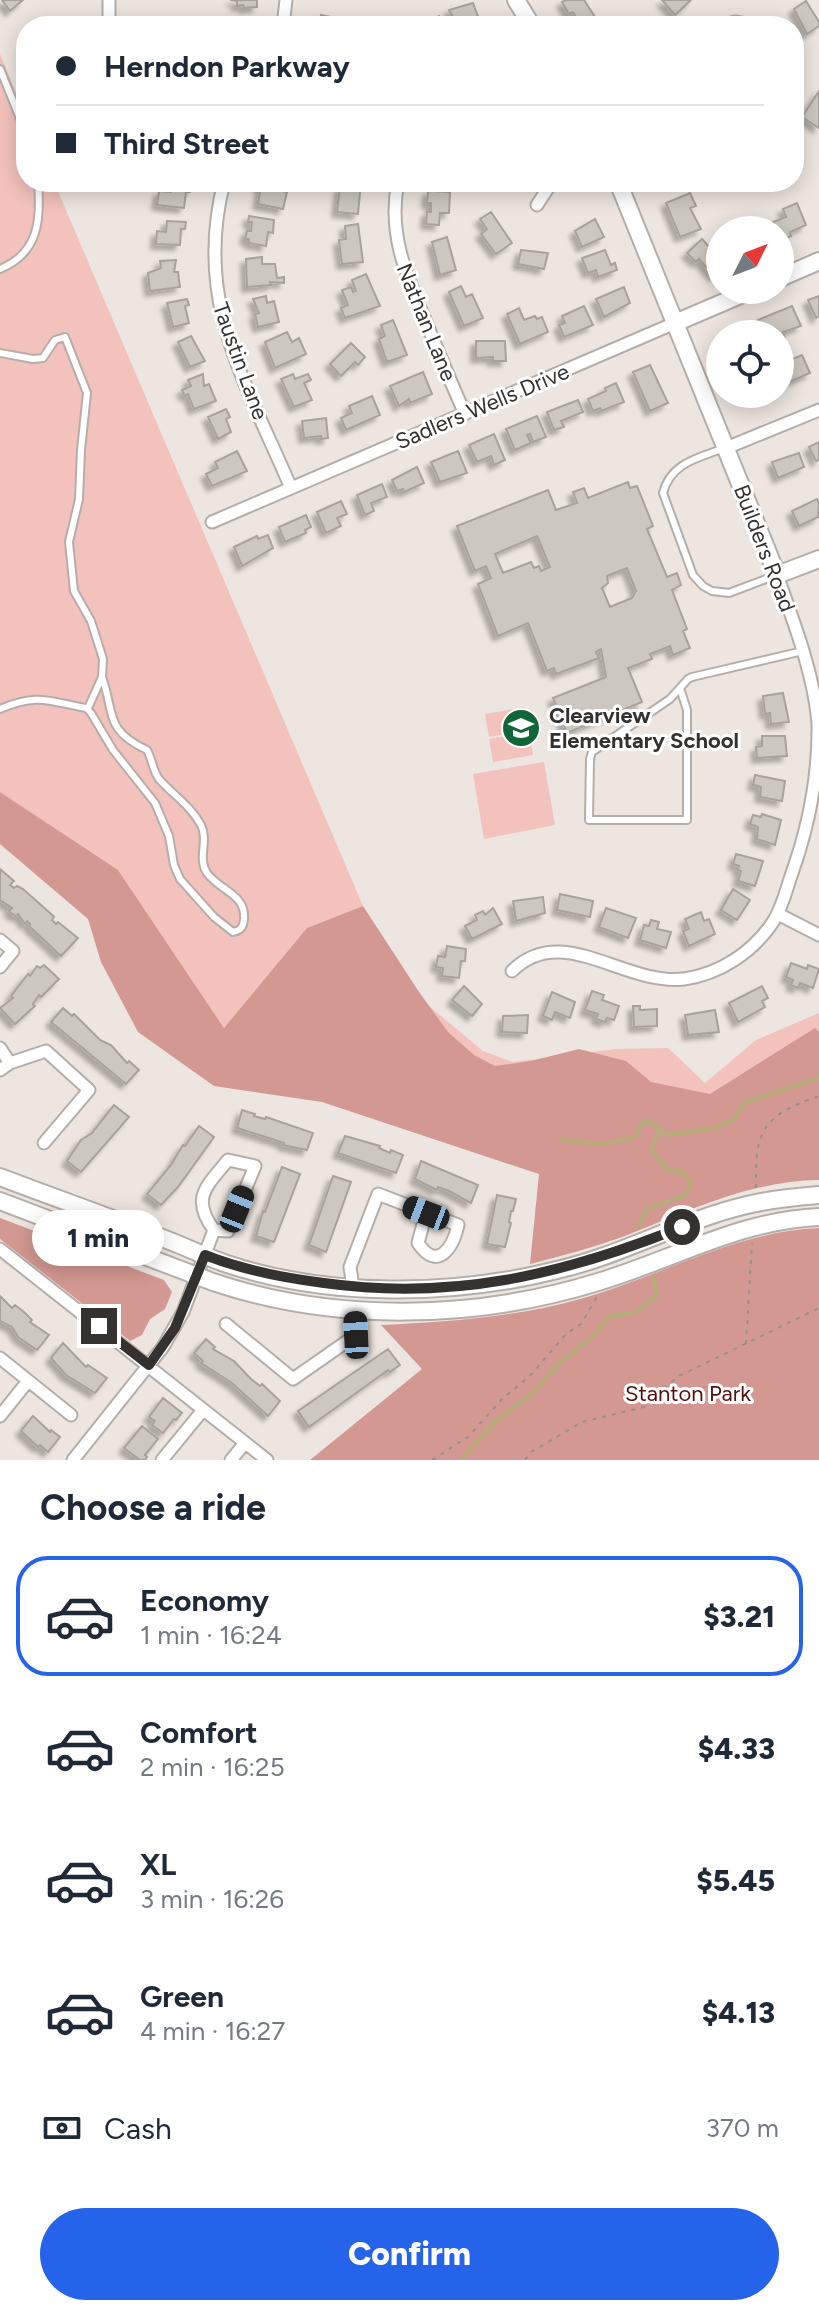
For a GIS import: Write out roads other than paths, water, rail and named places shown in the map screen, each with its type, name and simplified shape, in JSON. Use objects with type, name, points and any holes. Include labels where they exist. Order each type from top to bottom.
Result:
[{"type":"main road","name":"Builders Road","points":[[622,192],[777,575]]},
{"type":"main road","points":[[794,272],[819,261]]},
{"type":"main road","name":"Sadlers Wells Drive","points":[[675,323],[719,304]]},
{"type":"main road","points":[[777,575],[819,559]]},
{"type":"main road","points":[[0,1177],[230,1265],[272,1275],[353,1287],[403,1290],[448,1288],[534,1276],[598,1259],[752,1198],[819,1195]]},
{"type":"main road","points":[[752,1198],[752,1231]]},
{"type":"main road","points":[[0,1201],[248,1293],[313,1305],[402,1311],[469,1308],[544,1296],[599,1282],[713,1239],[752,1231],[786,1219],[819,1217]]},
{"type":"street","name":"Taustin Lane","points":[[222,192],[214,235],[213,264],[220,316],[228,342],[291,488]]},
{"type":"street","name":"Nathan Lane","points":[[397,192],[395,235],[404,270],[465,414]]},
{"type":"street","points":[[537,205],[545,192]]},
{"type":"street","name":"Sadlers Wells Drive","points":[[212,522],[675,323]]},
{"type":"street","points":[[726,448],[819,410]]},
{"type":"street","name":"Builders Road","points":[[512,971],[531,956],[558,950],[649,977],[670,979],[702,975],[721,968],[749,950],[778,914],[806,833],[819,751],[814,693],[777,575]]},
{"type":"street","points":[[778,914],[819,935]]},
{"type":"street","points":[[0,940],[13,951],[0,967]]},
{"type":"street","points":[[0,1048],[5,1066],[46,1051],[89,1090],[44,1143]]},
{"type":"street","points":[[228,1160],[255,1166],[228,1231],[214,1230],[204,1216],[201,1202],[204,1190],[228,1160]]},
{"type":"street","points":[[353,1287],[350,1267],[378,1194],[426,1213]]},
{"type":"street","points":[[73,1460],[175,1328],[214,1230]]},
{"type":"street","points":[[0,1249],[267,1460]]},
{"type":"street","points":[[226,1324],[293,1379],[356,1335],[355,1309]]},
{"type":"street","points":[[0,1358],[71,1415]]},
{"type":"street","points":[[0,1416],[28,1381]]},
{"type":"street","points":[[162,1460],[203,1410]]},
{"type":"street","points":[[231,1460],[245,1443]]},
{"type":"lane","points":[[0,69],[16,108]]},
{"type":"lane","points":[[0,269],[18,260],[33,237],[40,217],[39,192]]},
{"type":"lane","points":[[0,353],[43,358],[55,340],[65,337],[86,386],[88,401],[81,450],[79,499],[69,532],[74,591],[100,644],[102,677],[110,713],[119,730],[147,750],[158,777],[171,788],[201,826],[204,838],[202,858],[207,873],[241,901],[244,924],[239,931],[233,932],[214,917],[180,879],[169,836],[155,803],[113,750],[86,708],[37,698],[23,699],[0,709]]},
{"type":"lane","points":[[726,448],[680,466],[665,484],[663,499],[693,575],[703,586],[721,593],[737,591],[777,575]]},
{"type":"lane","points":[[680,688],[687,710],[687,820],[589,820],[592,752],[670,699],[688,679],[803,651]]},
{"type":"lane","points":[[88,708],[102,677]]},
{"type":"waterway","points":[[561,1140],[601,1144],[634,1138],[641,1124],[647,1120],[668,1135],[714,1128],[734,1120],[745,1102],[819,1078]]},
{"type":"waterway","points":[[639,1226],[647,1209],[685,1195],[691,1183],[682,1171],[668,1170],[651,1150],[659,1130]]},
{"type":"waterway","points":[[461,1460],[495,1422],[534,1392],[557,1365],[592,1337],[610,1316],[636,1312],[657,1295],[654,1278]]},
{"type":"place","name":"Clearview Elementary School","points":[[521,728]]},
{"type":"park label","name":"Stanton Park","points":[[688,1393]]}]
